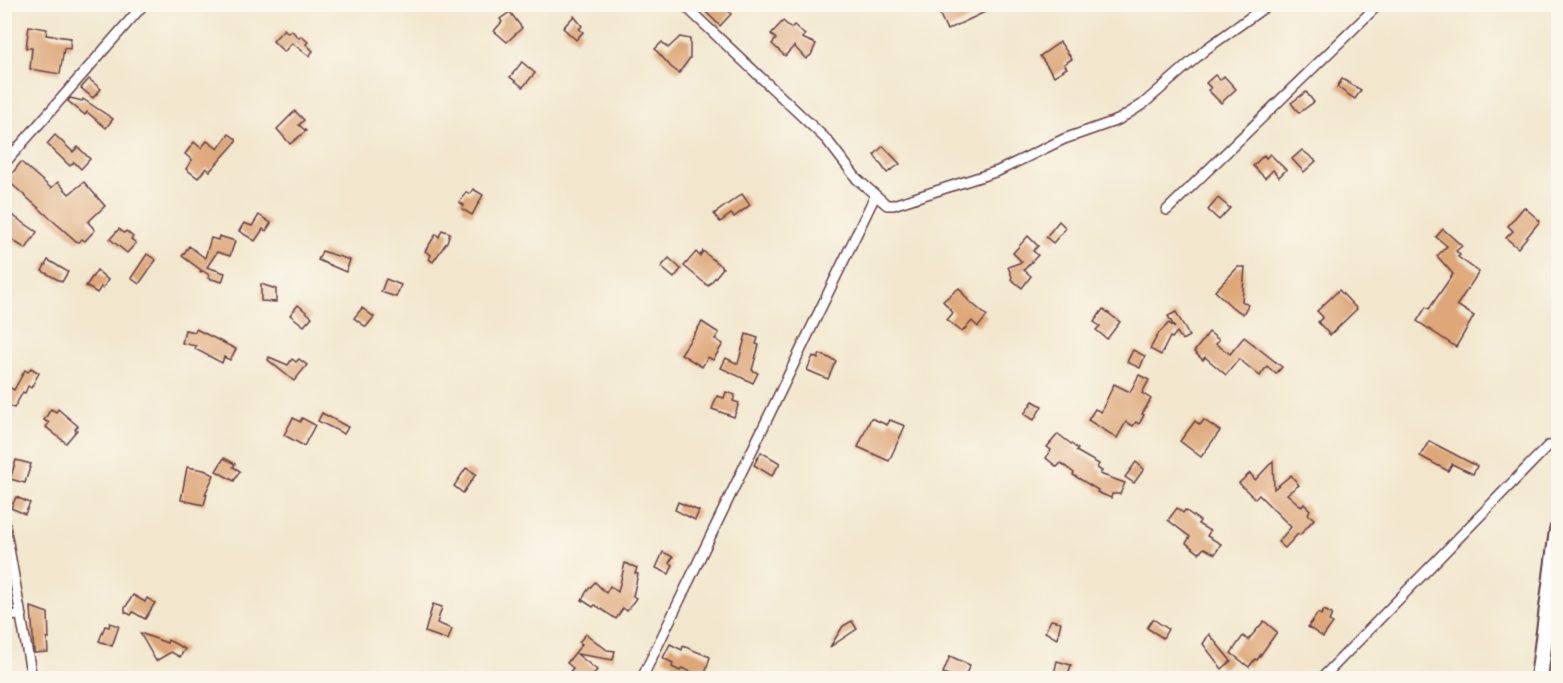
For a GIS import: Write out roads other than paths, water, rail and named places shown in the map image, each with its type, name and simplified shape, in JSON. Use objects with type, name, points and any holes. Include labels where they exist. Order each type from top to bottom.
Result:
[{"type":"highway","points":[[1539,678],[1558,530]]},
{"type":"street","points":[[4,164],[144,4]]},
{"type":"street","points":[[683,4],[827,140],[857,179],[887,205],[998,171],[1064,139],[1118,120],[1143,104],[1206,49],[1269,4]]},
{"type":"street","points":[[1167,210],[1378,4]]},
{"type":"street","points":[[642,678],[875,196]]},
{"type":"street","points":[[1322,678],[1548,446],[1558,445]]},
{"type":"street","points":[[4,520],[32,678]]},
{"type":"street","points":[[4,616],[22,615]]}]
